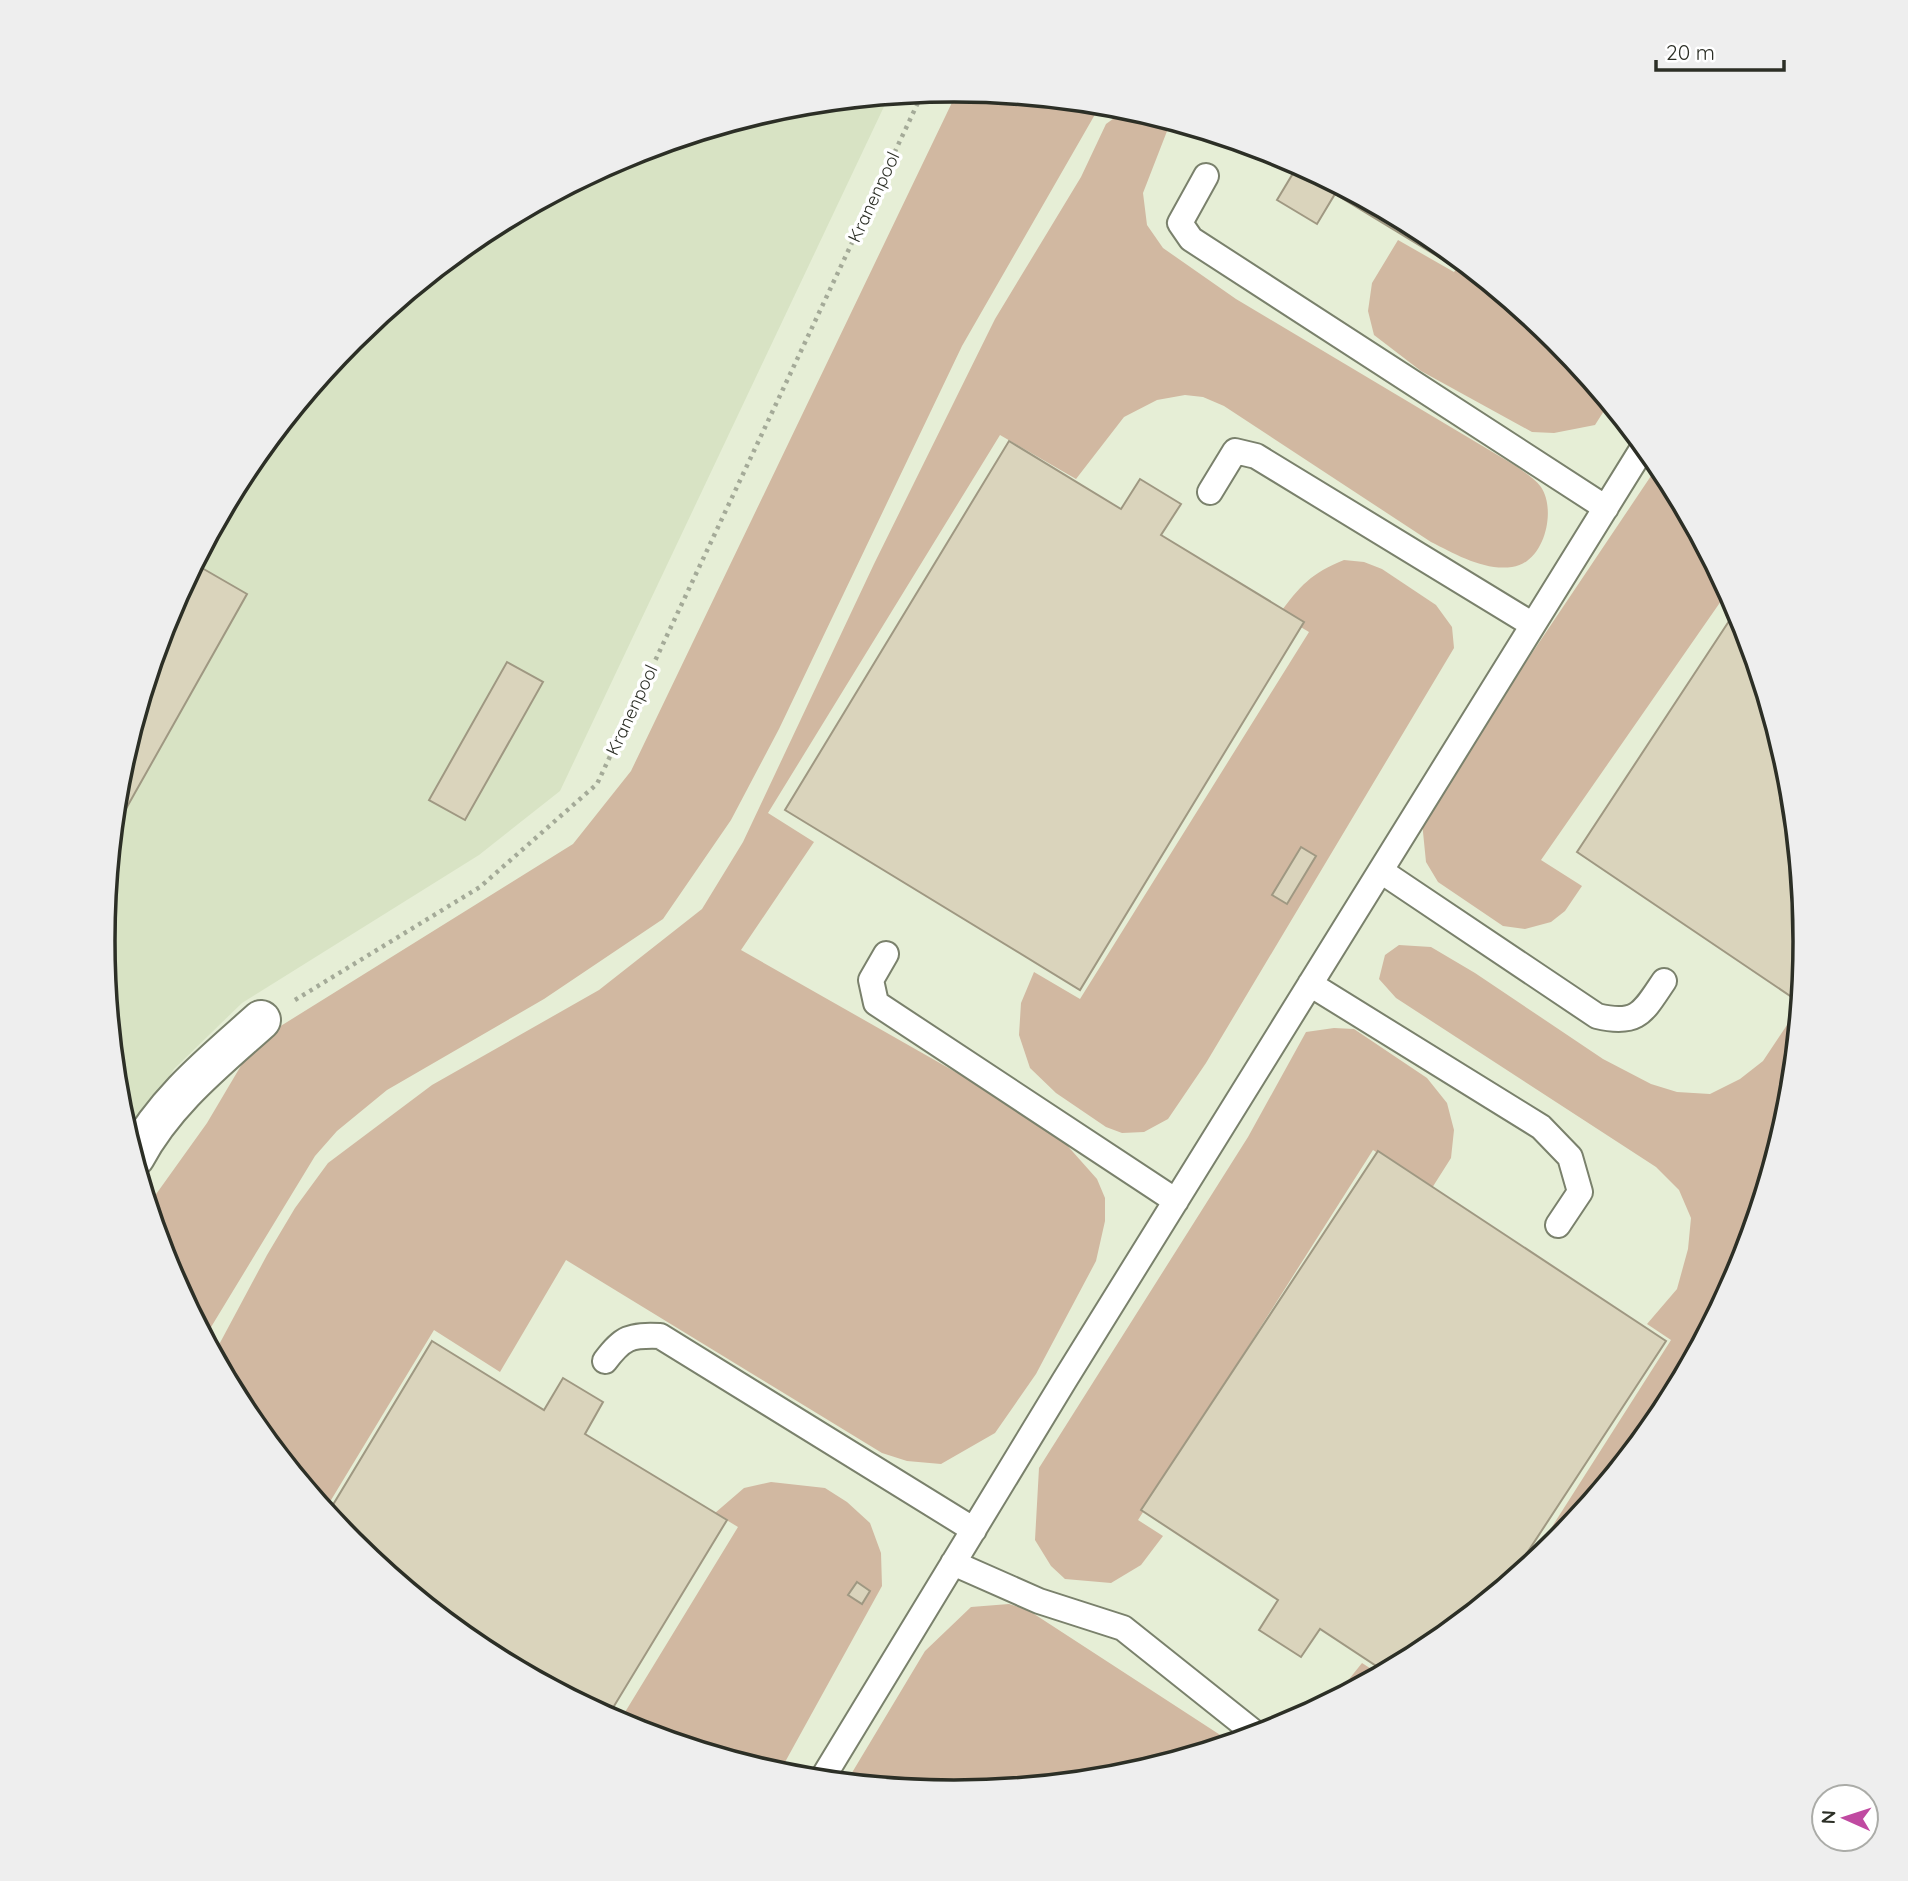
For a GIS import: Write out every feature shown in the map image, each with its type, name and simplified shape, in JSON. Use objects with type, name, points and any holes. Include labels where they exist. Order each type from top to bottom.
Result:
[{"type":"street","points":[[141,1146],[184,1089],[261,1020]]},
{"type":"lane","points":[[1206,176],[1180,223],[1191,239],[1606,508]]},
{"type":"lane","points":[[1210,492],[1234,451],[1256,456],[1533,625]]},
{"type":"lane","points":[[828,1769],[1638,455]]},
{"type":"lane","points":[[1381,871],[1598,1016],[1619,1021],[1634,1017],[1646,1007],[1664,981]]},
{"type":"lane","points":[[886,954],[871,980],[876,1003],[1176,1201]]},
{"type":"lane","points":[[1310,984],[1541,1127],[1570,1157],[1580,1192],[1558,1225]]},
{"type":"lane","points":[[605,1361],[618,1343],[640,1335],[660,1336],[974,1530]]},
{"type":"lane","points":[[953,1563],[1039,1601],[1123,1628],[1247,1727]]},
{"type":"path","name":"Kranenpool","points":[[261,1020],[480,887],[597,784],[918,103]]},
{"type":"shaded area","points":[[952,102],[1009,103],[1095,114],[962,346],[779,729],[731,820],[663,919],[544,999],[387,1090],[337,1131],[315,1156],[210,1328],[179,1262],[155,1195],[207,1123],[255,1042],[573,844],[631,771]]},
{"type":"shaded area","points":[[885,105],[560,791],[479,855],[242,1003],[174,1069],[137,1127],[122,1050],[115,940],[122,831],[131,777],[144,723],[179,619],[227,521],[288,430],[323,387],[401,310],[443,275],[534,214],[633,165],[684,146],[790,118]]},
{"type":"shaded area","points":[[1115,117],[1168,129],[1143,193],[1147,225],[1163,248],[1236,299],[1529,476],[1541,487],[1548,509],[1547,522],[1539,546],[1523,563],[1512,567],[1480,564],[1460,556],[1431,542],[1224,406],[1203,397],[1185,395],[1157,400],[1124,417],[1076,479],[1000,435],[768,813],[814,842],[741,950],[1049,1125],[1097,1179],[1105,1198],[1105,1221],[1096,1261],[1036,1374],[995,1433],[941,1464],[907,1461],[882,1453],[566,1260],[500,1372],[434,1330],[330,1502],[256,1407],[219,1345],[267,1255],[295,1208],[328,1163],[432,1085],[599,990],[702,909],[743,842],[874,564],[995,319],[1081,177],[1106,124]]},
{"type":"shaded area","points":[[1398,240],[1454,272],[1456,269],[1547,347],[1604,411],[1595,425],[1554,433],[1532,432],[1421,371],[1374,335],[1368,311],[1372,283]]},
{"type":"shaded area","points":[[1652,474],[1681,521],[1721,601],[1541,860],[1582,886],[1565,911],[1551,922],[1525,929],[1503,926],[1438,882],[1426,862],[1422,822],[1438,793]]},
{"type":"shaded area","points":[[1344,560],[1364,562],[1382,569],[1436,605],[1452,627],[1454,648],[1206,1063],[1168,1119],[1144,1132],[1122,1133],[1106,1127],[1056,1093],[1030,1068],[1019,1035],[1021,1003],[1034,972],[1080,999],[1309,632],[1279,614],[1307,581]]},
{"type":"shaded area","points":[[1399,945],[1431,947],[1475,973],[1603,1059],[1651,1084],[1677,1092],[1710,1094],[1740,1079],[1763,1061],[1788,1023],[1777,1104],[1764,1158],[1729,1262],[1706,1312],[1652,1407],[1585,1494],[1548,1533],[1671,1340],[1647,1324],[1677,1289],[1688,1249],[1691,1218],[1679,1190],[1656,1167],[1396,998],[1379,979],[1385,955]]},
{"type":"shaded area","points":[[1334,1028],[1354,1029],[1427,1078],[1447,1103],[1454,1130],[1451,1158],[1432,1188],[1373,1150],[1138,1520],[1163,1536],[1141,1565],[1111,1583],[1065,1579],[1051,1566],[1035,1540],[1039,1468],[1248,1137],[1306,1032]]},
{"type":"shaded area","points":[[771,1482],[825,1488],[847,1502],[870,1523],[881,1553],[882,1586],[785,1762],[684,1735],[625,1712],[738,1527],[715,1513],[744,1488]]},
{"type":"shaded area","points":[[1009,1604],[1028,1610],[1221,1736],[1118,1763],[1009,1778],[954,1780],[852,1773],[925,1651],[971,1607]]},
{"type":"shaded area","points":[[1362,1663],[1370,1668],[1348,1681]]},
{"type":"building","points":[[1293,173],[1325,188],[1374,214],[1445,261],[1335,194],[1317,224],[1277,200]]},
{"type":"building","points":[[1009,441],[1121,509],[1140,479],[1181,504],[1161,535],[1304,622],[1080,990],[785,810]]},
{"type":"building","points":[[202,568],[247,594],[126,809],[144,723],[160,671],[179,619]]},
{"type":"building","points":[[1730,620],[1764,723],[1786,831],[1793,940],[1791,997],[1577,852]]},
{"type":"building","points":[[507,662],[543,682],[465,820],[429,800]]},
{"type":"building","points":[[1301,847],[1316,856],[1287,904],[1272,895]]},
{"type":"building","points":[[1378,1151],[1666,1341],[1528,1552],[1465,1606],[1376,1665],[1320,1629],[1301,1657],[1259,1630],[1278,1600],[1141,1510]]},
{"type":"building","points":[[432,1341],[544,1410],[563,1378],[603,1402],[585,1434],[727,1520],[613,1707],[534,1667],[443,1606],[401,1571],[333,1505]]},
{"type":"building","points":[[857,1582],[870,1591],[862,1604],[848,1595]]}]
